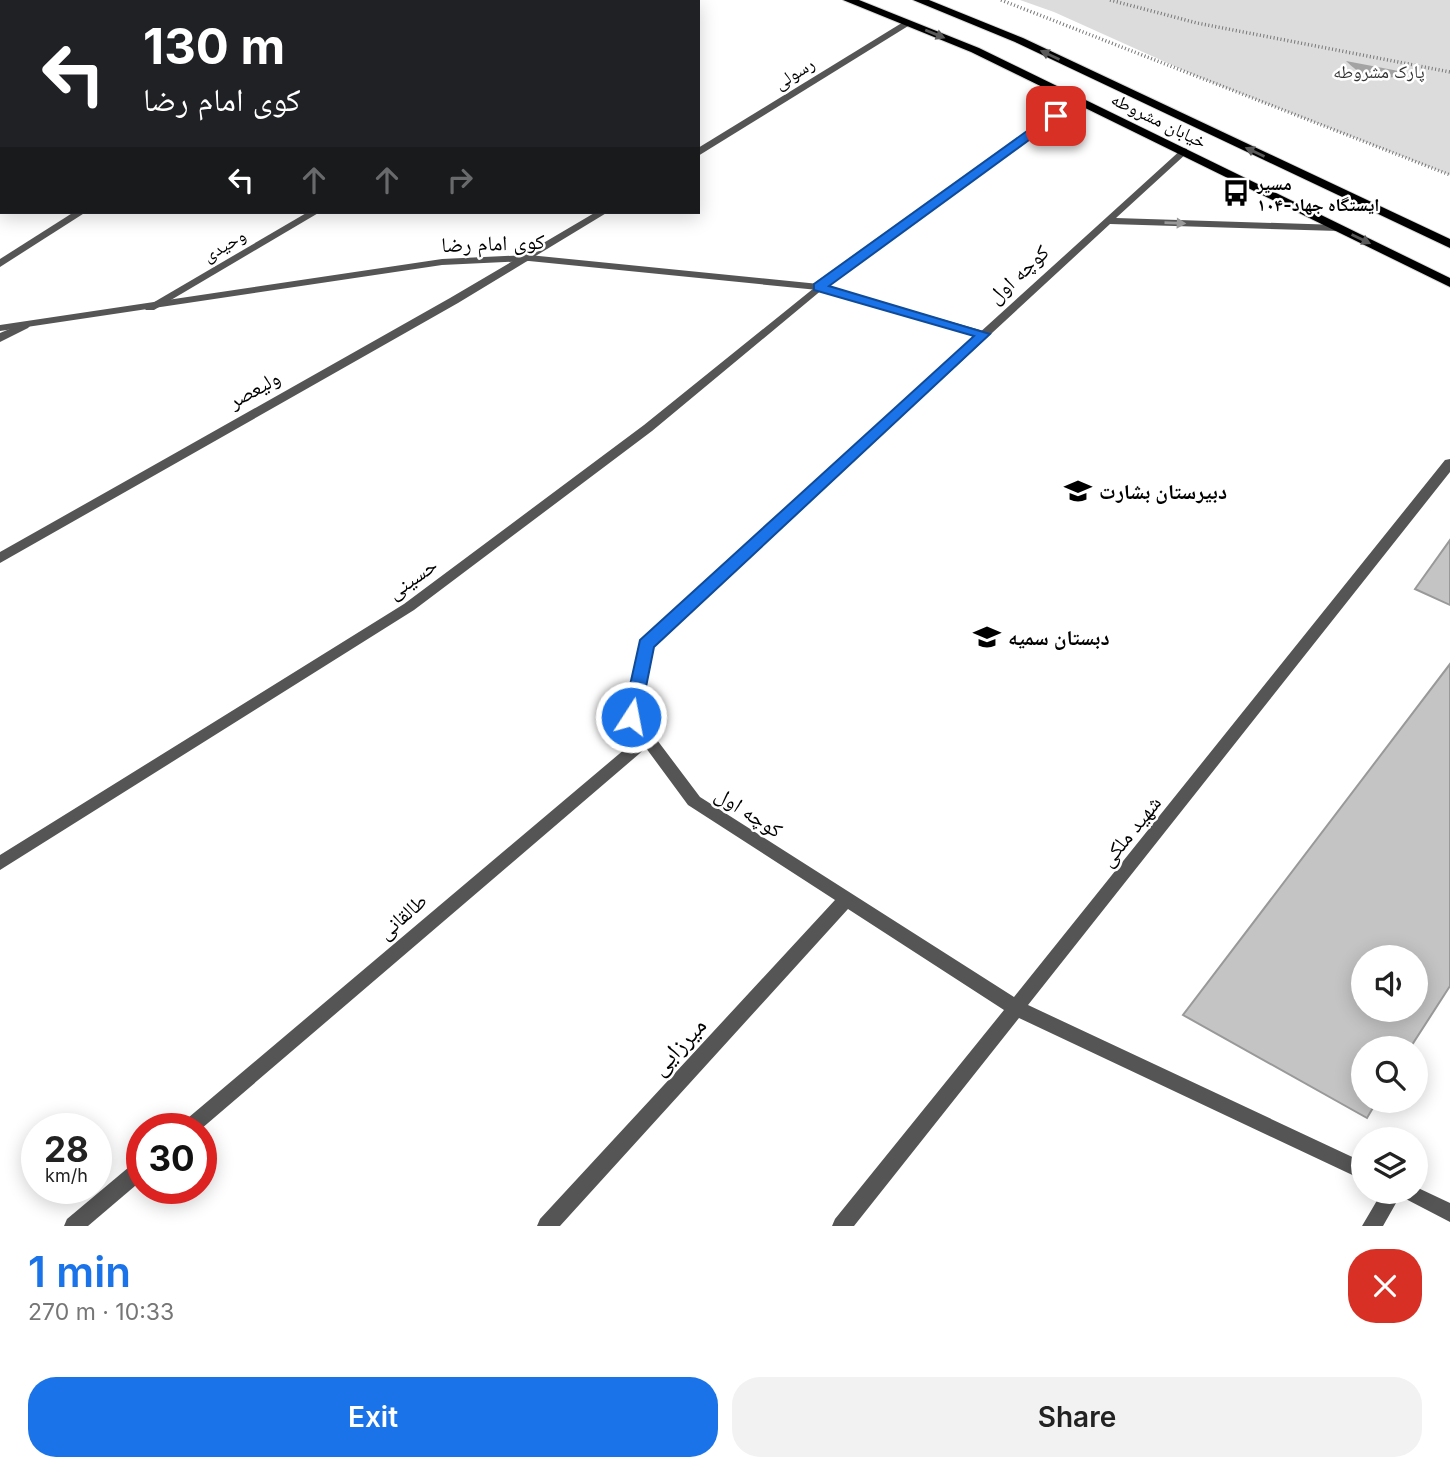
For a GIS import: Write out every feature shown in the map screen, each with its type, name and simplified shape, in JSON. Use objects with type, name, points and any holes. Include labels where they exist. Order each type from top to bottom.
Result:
[{"type":"main road","name":"خیابان مشروطه","points":[[849,0],[975,50],[1450,282]]},
{"type":"main road","name":"خیابان مشروطه","points":[[919,0],[1019,40],[1450,244]]},
{"type":"street","name":"رسولی","points":[[700,152],[908,23]]},
{"type":"street","name":"حسینی","points":[[0,863],[409,607],[648,428],[819,287],[1078,100]]},
{"type":"street","name":"کوچه اول","points":[[1183,151],[646,644],[631,717],[694,801],[1016,1008],[1351,1165]]},
{"type":"street","points":[[0,264],[78,214]]},
{"type":"street","name":"وحیدی","points":[[150,308],[313,214]]},
{"type":"street","points":[[529,258],[600,214]]},
{"type":"street","points":[[1107,221],[1339,228]]},
{"type":"street","name":"کوی امام رضا","points":[[0,328],[150,308],[442,262],[529,258],[819,287],[983,334]]},
{"type":"street","name":"ولیعصر","points":[[0,558],[120,487],[529,258]]},
{"type":"street","points":[[0,338],[24,326]]},
{"type":"street","name":"شهید ملکی","points":[[842,1226],[1450,463]]},
{"type":"street","name":"طالقانی","points":[[207,1113],[647,739]]},
{"type":"street","name":"میرزایی","points":[[547,1226],[846,900]]},
{"type":"street","points":[[74,1226],[126,1182]]},
{"type":"street","points":[[1428,1202],[1450,1213]]},
{"type":"street","points":[[1372,1226],[1385,1204]]},
{"type":"path","points":[[1001,0],[1450,175]]},
{"type":"path","points":[[1110,0],[1197,23],[1450,72]]},
{"type":"green space","name":"پارک مشروطه","points":[[1020,0],[1450,0],[1450,175],[1203,79],[1054,12]]},
{"type":"shaded area","points":[[1346,61],[1409,73],[1382,79],[1368,77]]},
{"type":"building","points":[[1450,540],[1450,605],[1415,589]]},
{"type":"building","points":[[1450,664],[1450,986],[1428,1020],[1428,945],[1351,945],[1351,1022],[1427,1022],[1418,1036],[1351,1036],[1351,1109],[1183,1015]]},
{"type":"place","name":"مسیر ۱۰۴-ایستگاه جهاد","points":[[1236,193]]},
{"type":"place","name":"دبیرستان بشارت","points":[[1078,491]]},
{"type":"place","name":"دبستان سمیه","points":[[987,637]]},
{"type":"route","points":[[631,717],[646,644],[983,334],[819,287],[1056,116]]}]
